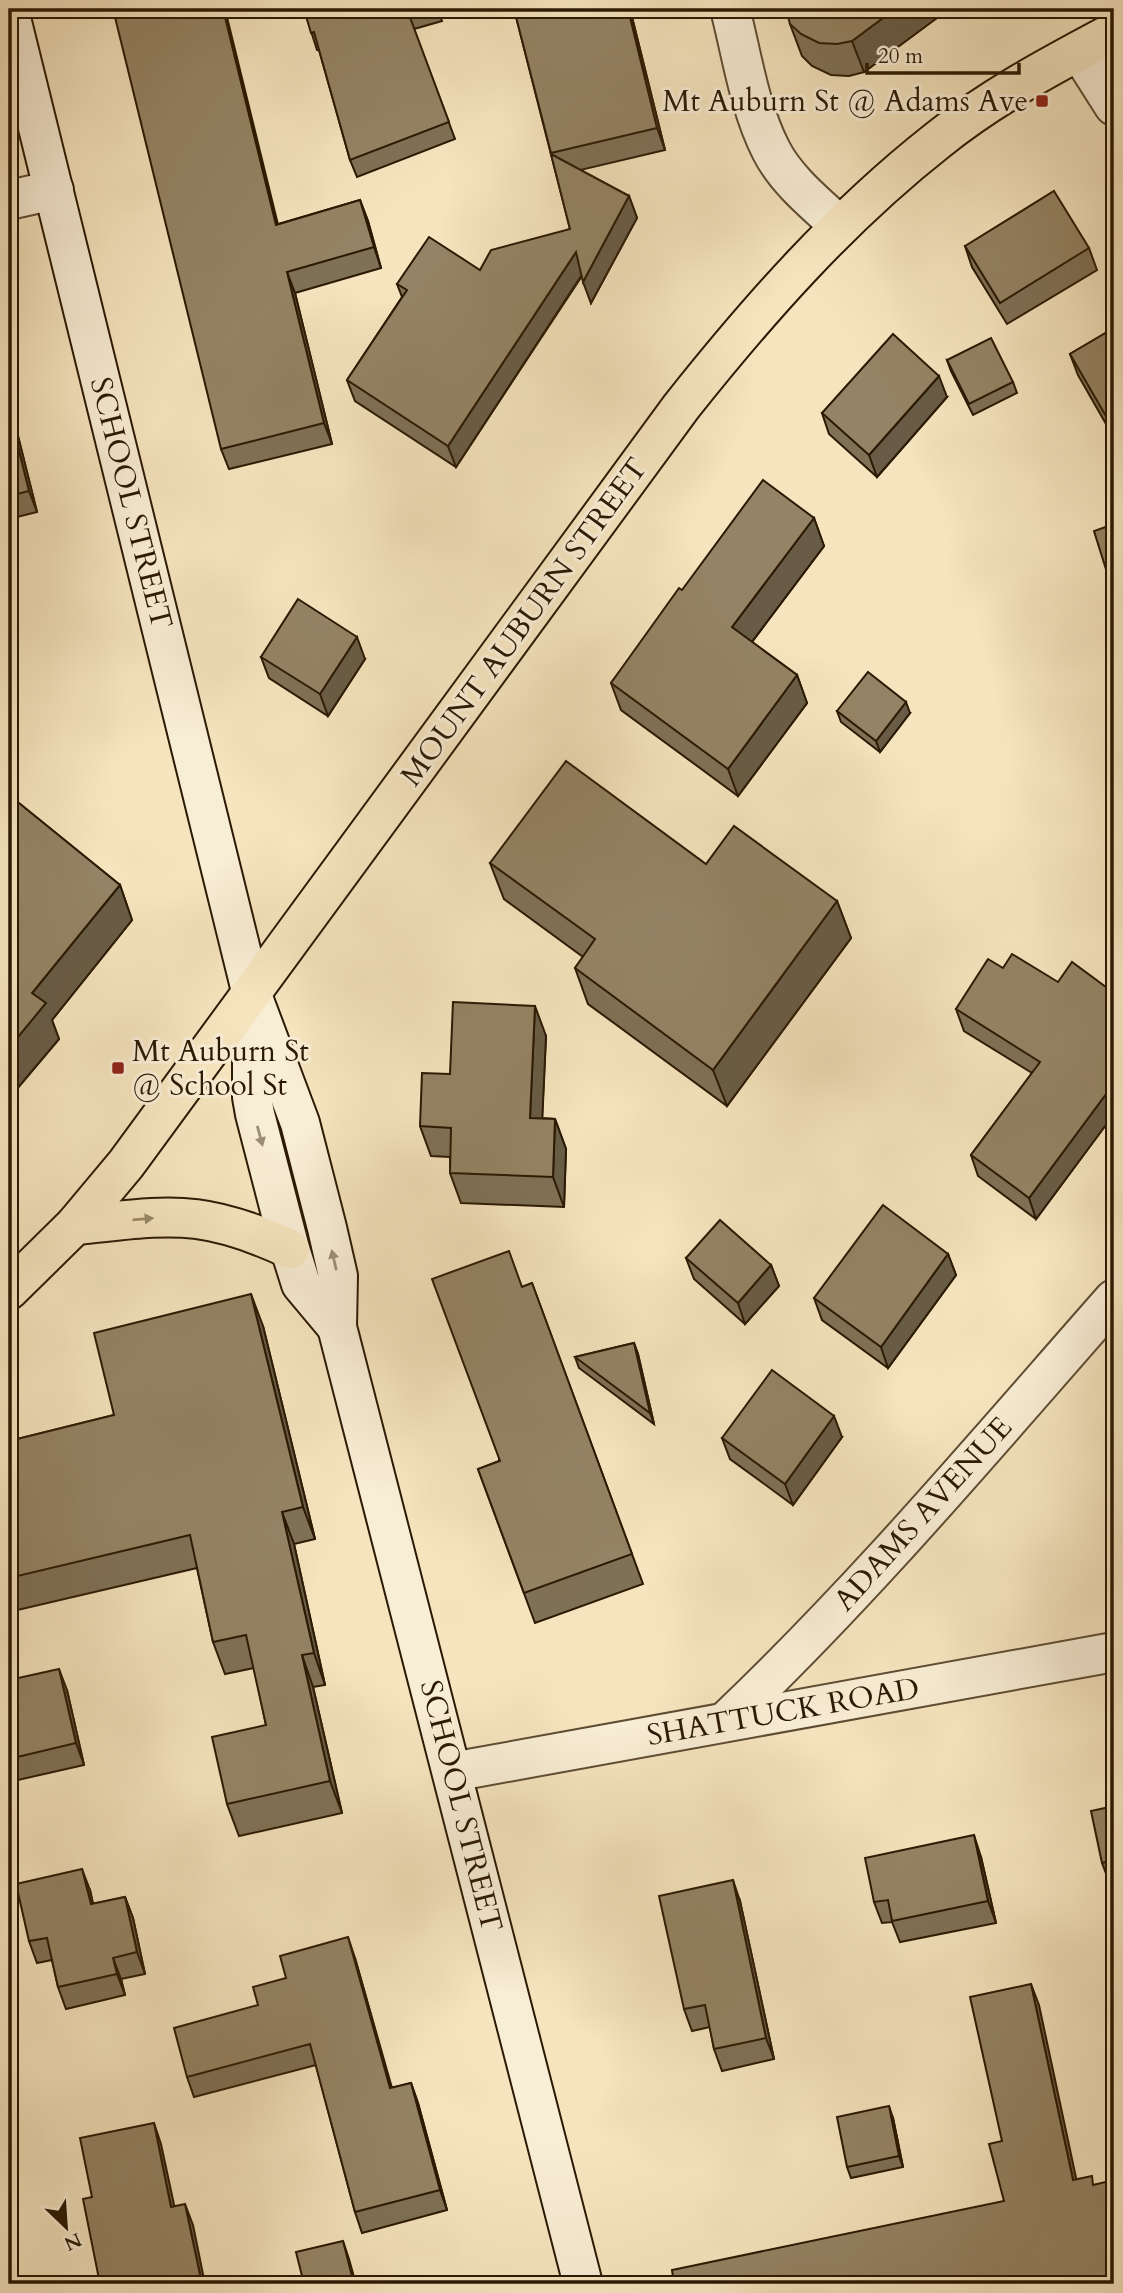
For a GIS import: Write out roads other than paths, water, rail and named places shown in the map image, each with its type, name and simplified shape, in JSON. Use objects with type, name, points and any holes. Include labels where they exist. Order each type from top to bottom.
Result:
[{"type":"main road","name":"MOUNT AUBURN STREET","points":[[9,1290],[75,1225],[126,1164],[681,407],[733,343],[840,226],[940,138],[1003,95],[1114,32]]},
{"type":"main road","points":[[75,1225],[156,1218],[193,1218],[230,1226],[290,1249]]},
{"type":"street","points":[[730,9],[756,111],[771,151],[797,186],[840,226]]},
{"type":"street","name":"SCHOOL STREET","points":[[9,10],[252,995],[300,1123],[327,1228],[338,1276],[337,1327],[583,2284]]},
{"type":"street","points":[[1079,51],[1114,106]]},
{"type":"street","points":[[9,200],[54,190]]},
{"type":"street","name":"SCHOOL STREET","points":[[252,995],[253,1105],[301,1284],[337,1327]]},
{"type":"street","name":"ADAMS AVENUE","points":[[724,1722],[843,1605],[1114,1299]]},
{"type":"street","name":"SHATTUCK ROAD","points":[[452,1772],[1114,1652]]},
{"type":"place","name":"Mt Auburn St @ Adams Ave","points":[[1042,101]]},
{"type":"place","name":"Mt Auburn St @ School St","points":[[118,1068]]}]
